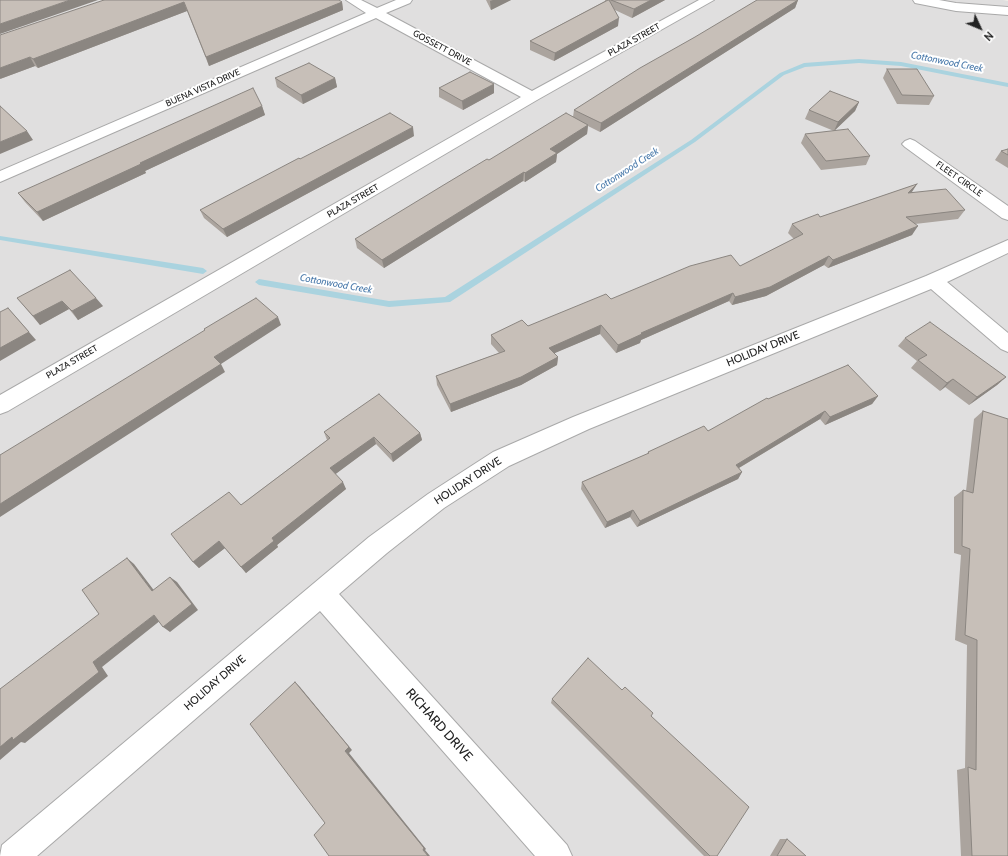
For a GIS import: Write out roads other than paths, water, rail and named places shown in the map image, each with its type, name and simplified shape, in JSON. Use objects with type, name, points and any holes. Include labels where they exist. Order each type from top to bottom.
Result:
[{"type":"street","name":"GOSSETT DRIVE","points":[[352,0],[532,97]]},
{"type":"street","name":"BUENA VISTA DRIVE","points":[[0,177],[406,0]]},
{"type":"street","name":"PLAZA STREET","points":[[0,404],[532,97],[708,0]]},
{"type":"street","points":[[919,0],[956,7],[1008,11]]},
{"type":"street","name":"FLEET CIRCLE","points":[[910,144],[1008,214]]},
{"type":"street","name":"HOLIDAY DRIVE","points":[[13,856],[378,545],[436,501],[501,459],[602,415],[933,281],[1008,246]]},
{"type":"street","points":[[933,281],[1008,344]]},
{"type":"street","name":"RICHARD DRIVE","points":[[321,593],[556,856]]},
{"type":"waterway","name":"Cottonwood Creek","points":[[259,282],[389,304],[447,300],[693,141],[782,74],[804,65],[859,61],[901,64],[1008,85]]},
{"type":"waterway","name":"Cottonwood Creek","points":[[0,238],[203,271]]}]
